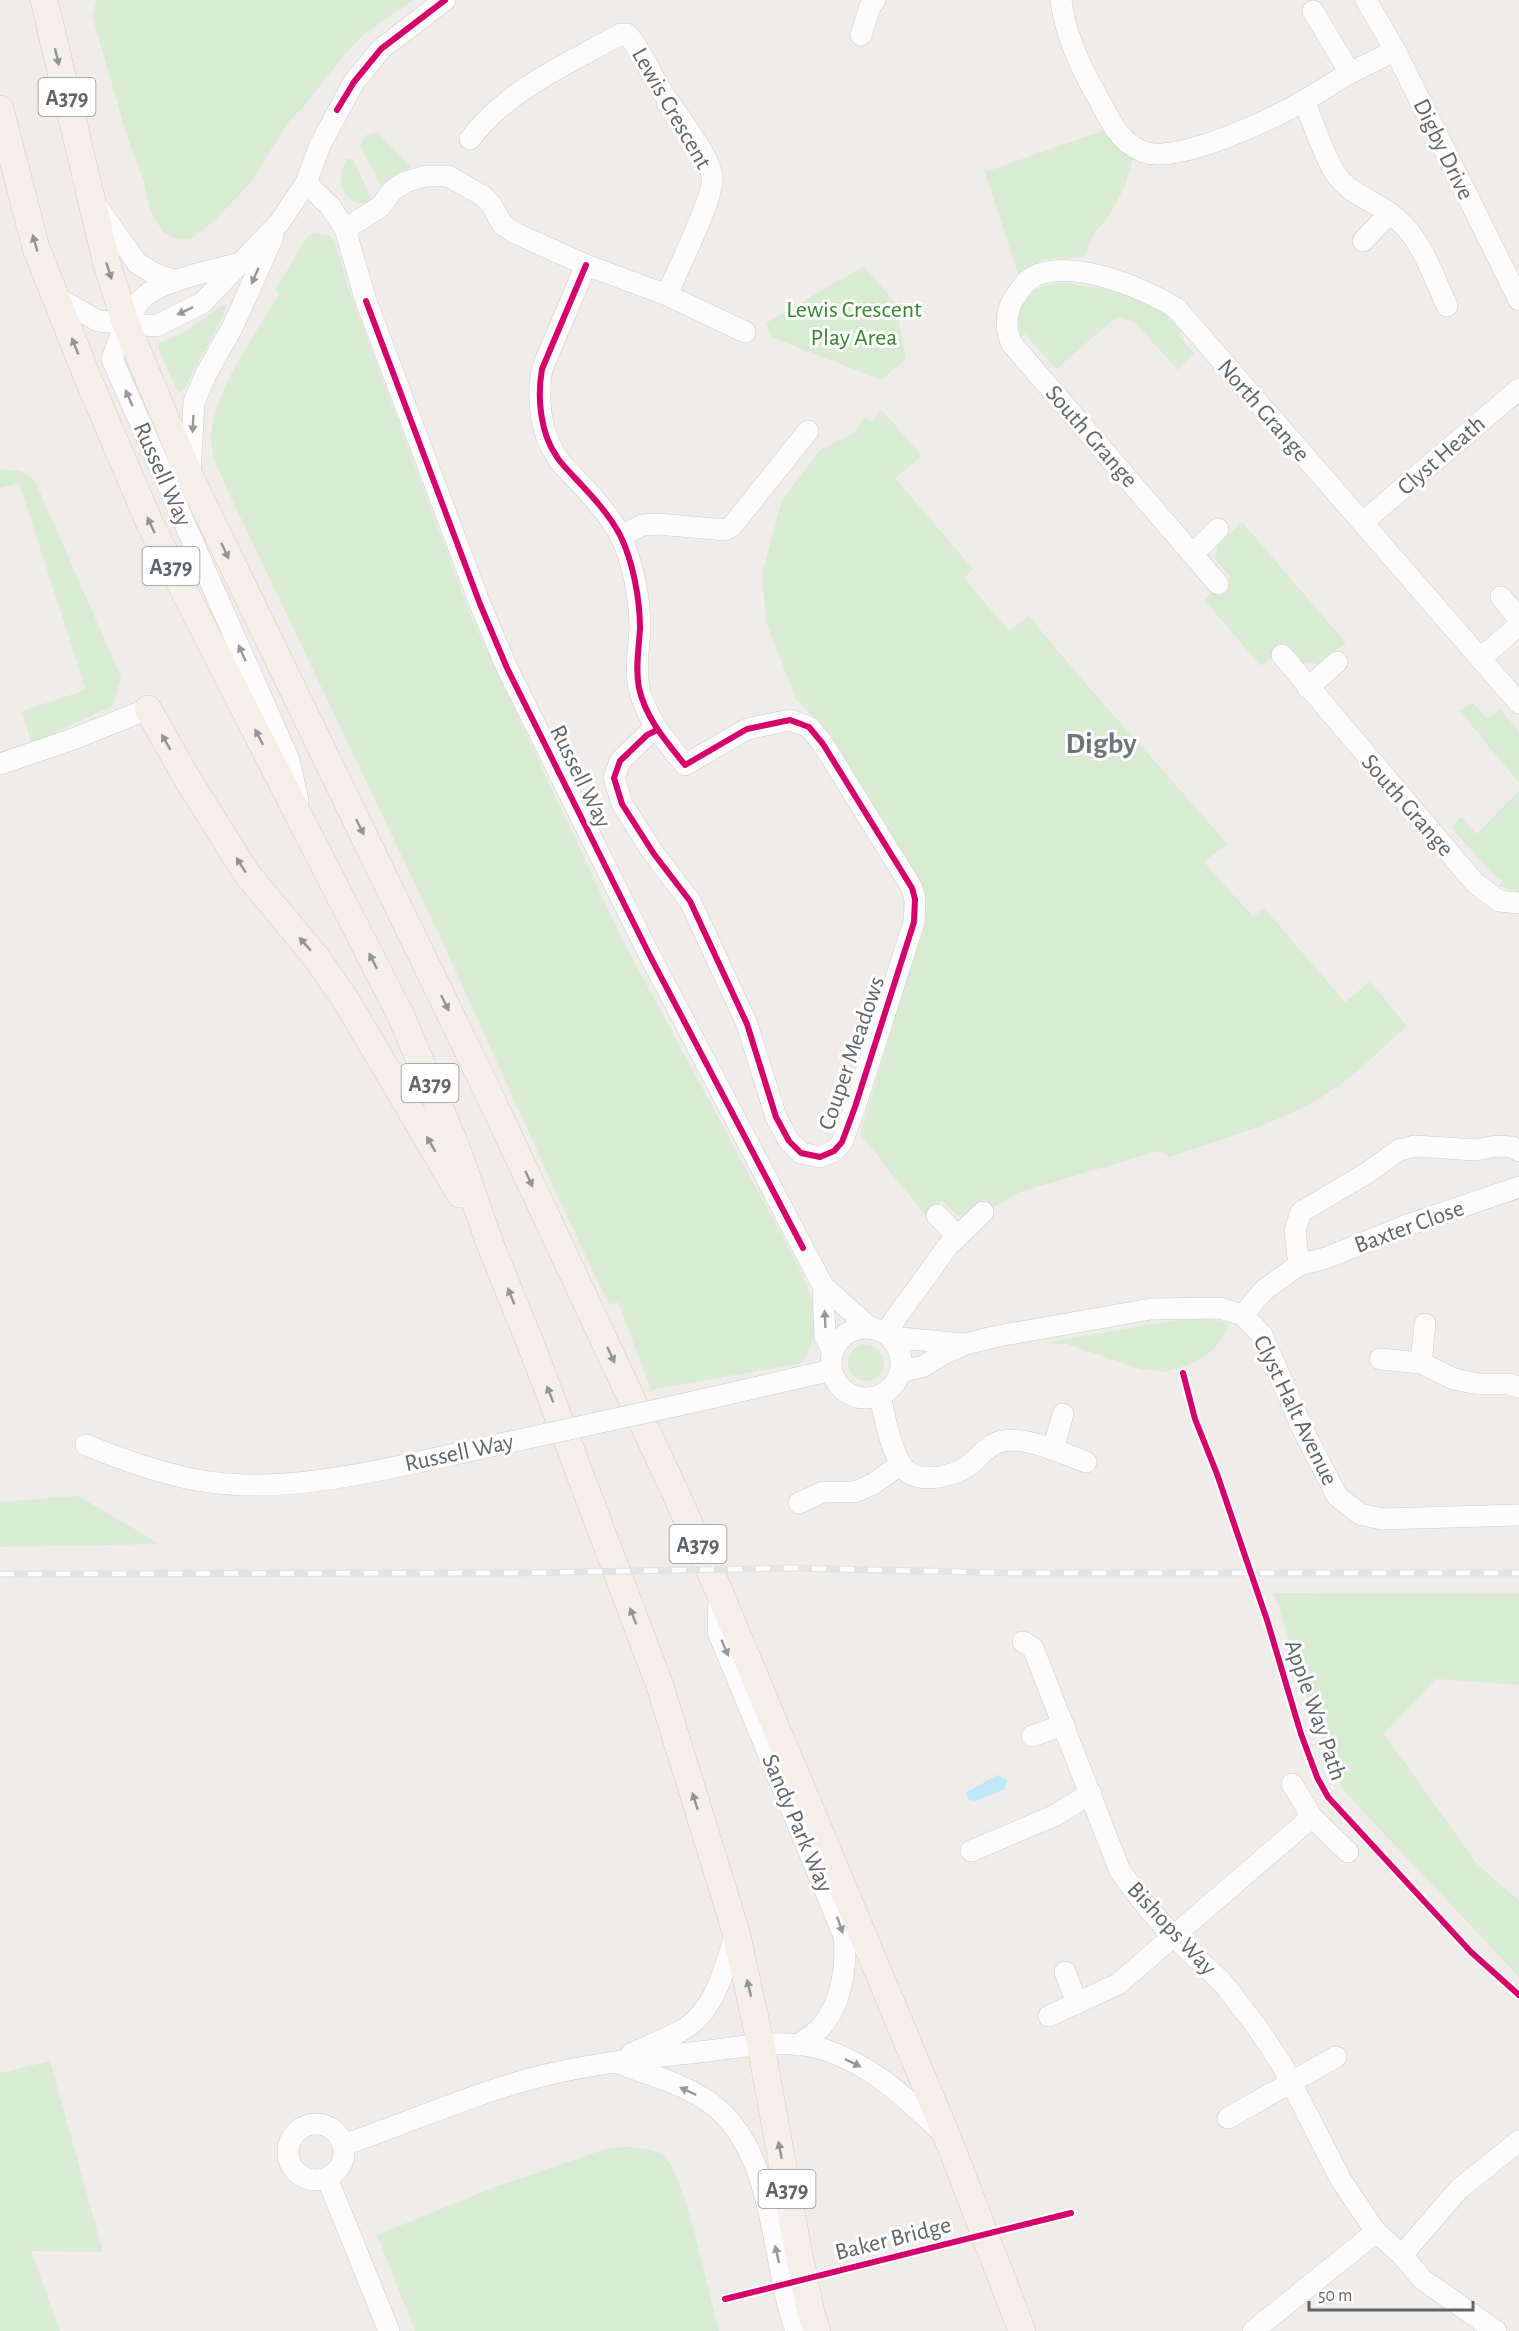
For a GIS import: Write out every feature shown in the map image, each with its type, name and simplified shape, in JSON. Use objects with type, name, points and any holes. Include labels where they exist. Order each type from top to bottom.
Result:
[{"type":"main road","name":"A379","points":[[44,0],[106,265],[126,324],[190,477],[516,1152],[676,1494],[719,1591],[948,2139],[1022,2331]]},
{"type":"main road","name":"A379","points":[[0,109],[36,248],[91,386],[150,524],[401,1016],[455,1144],[492,1249],[533,1350],[660,1686],[736,1932],[761,2046],[800,2261],[817,2331]]},
{"type":"main road","name":"A379","points":[[148,709],[185,775],[247,874],[316,957],[347,1002],[492,1249]]},
{"type":"street","name":"Russell Way","points":[[56,297],[98,321],[156,326],[202,303],[279,222],[306,183],[320,146],[354,82],[381,50],[445,0]]},
{"type":"street","points":[[861,35],[870,7],[875,0]]},
{"type":"street","points":[[1061,0],[1063,15],[1080,67],[1120,136],[1146,153],[1174,154],[1229,136],[1304,101],[1350,73],[1395,50]]},
{"type":"street","name":"Digby Drive","points":[[1366,0],[1395,50],[1519,300]]},
{"type":"street","points":[[1313,11],[1350,73]]},
{"type":"street","name":"Lewis Crescent","points":[[470,139],[481,124],[517,92],[621,34],[627,34],[653,79],[706,160],[712,176],[705,206],[667,294]]},
{"type":"street","points":[[1304,101],[1334,172],[1344,185],[1390,213],[1410,232],[1418,243],[1447,306]]},
{"type":"street","points":[[345,229],[380,207],[392,191],[405,182],[426,176],[448,176],[483,196],[491,204],[502,224],[515,233],[586,265],[667,294],[745,332]]},
{"type":"street","name":"Russell Way","points":[[306,183],[330,206],[345,229],[366,301],[480,604],[507,668],[650,956],[823,1286],[882,1332]]},
{"type":"street","points":[[89,194],[137,264],[155,274],[176,281]]},
{"type":"street","points":[[1364,241],[1390,213]]},
{"type":"street","name":"Russell Way","points":[[190,477],[194,402],[206,374],[233,326],[279,222]]},
{"type":"street","name":"Russell Way","points":[[241,263],[176,281],[144,296],[126,324],[111,358],[289,760],[304,826]]},
{"type":"street","name":"Couper Meadows","points":[[586,265],[542,369],[539,387],[540,405],[547,433],[557,458],[593,497],[620,536],[637,588],[639,686],[645,706],[657,730],[685,765],[747,729],[790,720],[808,727],[828,752],[912,888],[915,900],[914,922],[855,1107],[842,1142],[834,1151],[820,1157],[801,1153],[789,1141],[776,1117],[747,1024],[690,901],[654,854],[622,804],[614,778],[620,760],[647,735],[657,730]]},
{"type":"street","name":"North Grange","points":[[1008,312],[1012,302],[1028,281],[1052,272],[1068,271],[1107,277],[1132,285],[1177,309],[1519,703]]},
{"type":"street","name":"South Grange","points":[[1008,312],[1007,335],[1012,344],[1218,584]]},
{"type":"street","name":"Clyst Heath","points":[[1363,522],[1519,389]]},
{"type":"street","points":[[620,536],[643,525],[657,524],[725,530],[732,526],[808,431]]},
{"type":"street","points":[[1193,554],[1218,529]]},
{"type":"street","points":[[1501,597],[1519,619]]},
{"type":"street","points":[[1481,658],[1519,625]]},
{"type":"street","name":"South Grange","points":[[1282,655],[1475,884],[1498,901],[1519,903]]},
{"type":"street","points":[[1308,688],[1337,662]]},
{"type":"street","points":[[0,764],[73,739],[148,709]]},
{"type":"street","points":[[1299,1265],[1295,1231],[1301,1212],[1367,1173],[1399,1150],[1415,1146],[1468,1150],[1496,1146],[1512,1147],[1519,1151]]},
{"type":"street","name":"Baxter Close","points":[[1243,1315],[1264,1290],[1299,1265],[1326,1258],[1405,1226],[1519,1187]]},
{"type":"street","points":[[882,1332],[957,1236],[983,1212]]},
{"type":"street","points":[[937,1215],[957,1236]]},
{"type":"street","name":"Russell Way","points":[[86,1444],[135,1465],[184,1477],[244,1485],[324,1480],[510,1442],[693,1402],[832,1361],[825,1337],[823,1286]]},
{"type":"street","name":"Clyst Halt Avenue","points":[[900,1372],[924,1366],[965,1344],[1150,1309],[1220,1308],[1243,1315],[1262,1335],[1303,1430],[1337,1496],[1359,1514],[1382,1519],[1519,1515]]},
{"type":"street","points":[[1421,1363],[1425,1324]]},
{"type":"street","points":[[859,1328],[882,1332],[900,1354],[900,1372],[894,1384],[880,1395],[861,1398],[842,1389],[836,1380],[832,1361],[844,1335],[859,1328]]},
{"type":"street","name":"Clyst Halt Avenue","points":[[882,1332],[965,1344]]},
{"type":"street","points":[[1380,1359],[1421,1363],[1454,1379],[1478,1384],[1508,1384],[1519,1387]]},
{"type":"street","points":[[880,1395],[885,1422],[901,1464],[908,1473],[921,1478],[951,1474],[965,1468],[990,1447],[1005,1440],[1032,1444],[1086,1462]]},
{"type":"street","points":[[1053,1450],[1063,1414]]},
{"type":"street","points":[[799,1503],[823,1492],[855,1492],[873,1484],[901,1464]]},
{"type":"street","name":"Sandy Park Way","points":[[719,1591],[718,1632],[844,1936],[846,1954],[841,1985],[828,2018],[820,2029],[798,2045]]},
{"type":"street","name":"Bishops Way","points":[[1023,1642],[1033,1648],[1120,1871],[1131,1889],[1173,1936],[1222,1982],[1257,2027],[1291,2083],[1341,2180],[1376,2232],[1402,2254],[1422,2279],[1496,2331]]},
{"type":"street","points":[[1032,1737],[1064,1725]]},
{"type":"street","points":[[1292,1784],[1312,1817],[1348,1852]]},
{"type":"street","points":[[971,1851],[1056,1815],[1091,1793]]},
{"type":"street","points":[[1049,2016],[1118,1984],[1312,1817]]},
{"type":"street","points":[[614,2062],[683,2030],[695,2019],[714,1996],[736,1932]]},
{"type":"street","points":[[1065,1972],[1077,2003]]},
{"type":"street","points":[[343,2145],[537,2077],[614,2062],[761,2046],[798,2045],[824,2050],[876,2074],[902,2094],[948,2139]]},
{"type":"street","points":[[1228,2118],[1336,2057]]},
{"type":"street","points":[[614,2062],[703,2097],[735,2125],[763,2182],[796,2331]]},
{"type":"street","points":[[311,2124],[325,2125],[336,2132],[343,2145],[344,2154],[336,2172],[327,2178],[314,2181],[301,2177],[291,2167],[287,2153],[290,2140],[298,2129],[311,2124]]},
{"type":"street","points":[[1402,2254],[1459,2189],[1519,2141]]},
{"type":"street","points":[[327,2178],[389,2331]]},
{"type":"street","points":[[1253,2331],[1376,2232]]},
{"type":"green space","points":[[97,0],[413,0],[363,35],[339,61],[306,104],[290,120],[251,182],[213,222],[192,238],[176,239],[163,232],[151,212],[144,182],[126,133],[92,15]]},
{"type":"green space","points":[[1108,129],[1124,152],[1133,159],[1124,188],[1109,216],[1093,235],[1084,257],[1043,260],[1018,274],[985,172]]},
{"type":"green space","points":[[377,132],[411,167],[397,174],[383,189],[360,146],[366,135]]},
{"type":"green space","points":[[347,159],[353,159],[372,200],[367,203],[356,202],[344,192],[341,176]]},
{"type":"green space","points":[[315,233],[330,236],[335,241],[348,287],[470,614],[622,939],[802,1273],[811,1297],[815,1319],[812,1340],[802,1363],[651,1390],[618,1302],[613,1305],[608,1302],[437,930],[225,485],[212,450],[212,431],[223,391],[245,349],[279,295],[275,291],[307,237]]},
{"type":"green space","name":"Lewis Crescent Play Area","points":[[864,266],[900,309],[899,322],[906,359],[881,380],[771,337],[766,323]]},
{"type":"green space","points":[[1062,282],[1117,291],[1162,311],[1181,331],[1178,336],[1194,353],[1178,370],[1134,322],[1118,316],[1056,369],[1025,334],[1021,337],[1019,314],[1021,305],[1032,292],[1050,284]]},
{"type":"green space","points":[[227,304],[222,319],[185,389],[180,392],[159,350],[159,343],[185,332]]},
{"type":"green space","points":[[881,409],[922,456],[895,478],[973,569],[964,578],[1009,631],[1029,616],[1227,844],[1204,862],[1253,917],[1264,908],[1345,1002],[1370,982],[1407,1026],[1337,1087],[1298,1110],[1235,1135],[1170,1157],[1158,1151],[1020,1192],[992,1208],[985,1199],[964,1216],[956,1215],[942,1200],[925,1215],[860,1134],[926,916],[927,899],[832,737],[796,699],[766,622],[762,574],[782,500],[821,449],[854,434],[863,418],[873,421]]},
{"type":"green space","points":[[0,469],[21,471],[35,481],[121,677],[114,705],[37,741],[31,741],[22,711],[86,690],[19,483],[0,488]]},
{"type":"green space","points":[[1242,522],[1346,643],[1320,664],[1303,663],[1287,645],[1261,666],[1204,600],[1231,578],[1215,559],[1218,544]]},
{"type":"green space","points":[[1473,703],[1487,719],[1501,709],[1519,732],[1519,783],[1460,711]]},
{"type":"green space","points":[[1519,791],[1519,892],[1499,886],[1502,880],[1490,871],[1451,827],[1461,817],[1477,834]]},
{"type":"green space","points":[[1210,1319],[1230,1324],[1221,1340],[1207,1355],[1186,1366],[1163,1372],[1140,1369],[1067,1344],[1044,1343],[1178,1320]]},
{"type":"green space","points":[[866,1345],[879,1350],[884,1363],[879,1376],[866,1381],[853,1376],[848,1363],[853,1350]]},
{"type":"green space","points":[[78,1496],[160,1544],[0,1547],[0,1502]]},
{"type":"green space","points":[[1274,1593],[1519,1594],[1519,1685],[1436,1679],[1384,1734],[1478,1865],[1519,1901],[1519,1977],[1345,1792],[1330,1767]]},
{"type":"green space","points":[[50,2061],[103,2252],[31,2251],[60,2331],[0,2331],[0,2073]]},
{"type":"green space","points":[[630,2147],[657,2153],[665,2158],[673,2169],[689,2212],[719,2331],[415,2331],[377,2235],[490,2189],[608,2148]]},
{"type":"water","points":[[998,1775],[1007,1780],[1005,1789],[976,1801],[968,1800],[966,1793]]},
{"type":"railway","points":[[0,1574],[518,1573],[792,1568],[1015,1573],[1519,1573]]},
{"type":"cycle path","points":[[337,110],[354,82],[381,49],[445,0]]},
{"type":"cycle path","points":[[586,265],[542,369],[541,414],[547,437],[557,457],[611,520],[629,557],[640,617],[638,681],[646,710],[685,765],[747,729],[790,720],[809,727],[823,744],[912,888],[915,899],[914,922],[855,1107],[842,1142],[834,1151],[820,1157],[801,1153],[789,1141],[776,1117],[747,1024],[690,901],[654,854],[622,804],[614,778],[620,761],[647,735],[657,730]]},
{"type":"cycle path","points":[[366,301],[480,604],[507,668],[650,956],[803,1248]]},
{"type":"cycle path","name":"Apple Way Path","points":[[1183,1373],[1195,1419],[1217,1474],[1267,1620],[1301,1734],[1317,1777],[1328,1797],[1471,1952],[1519,1995]]},
{"type":"cycle path","name":"Baker Bridge","points":[[725,2299],[1071,2213]]},
{"type":"district","name":"Digby","points":[[1101,743]]}]
